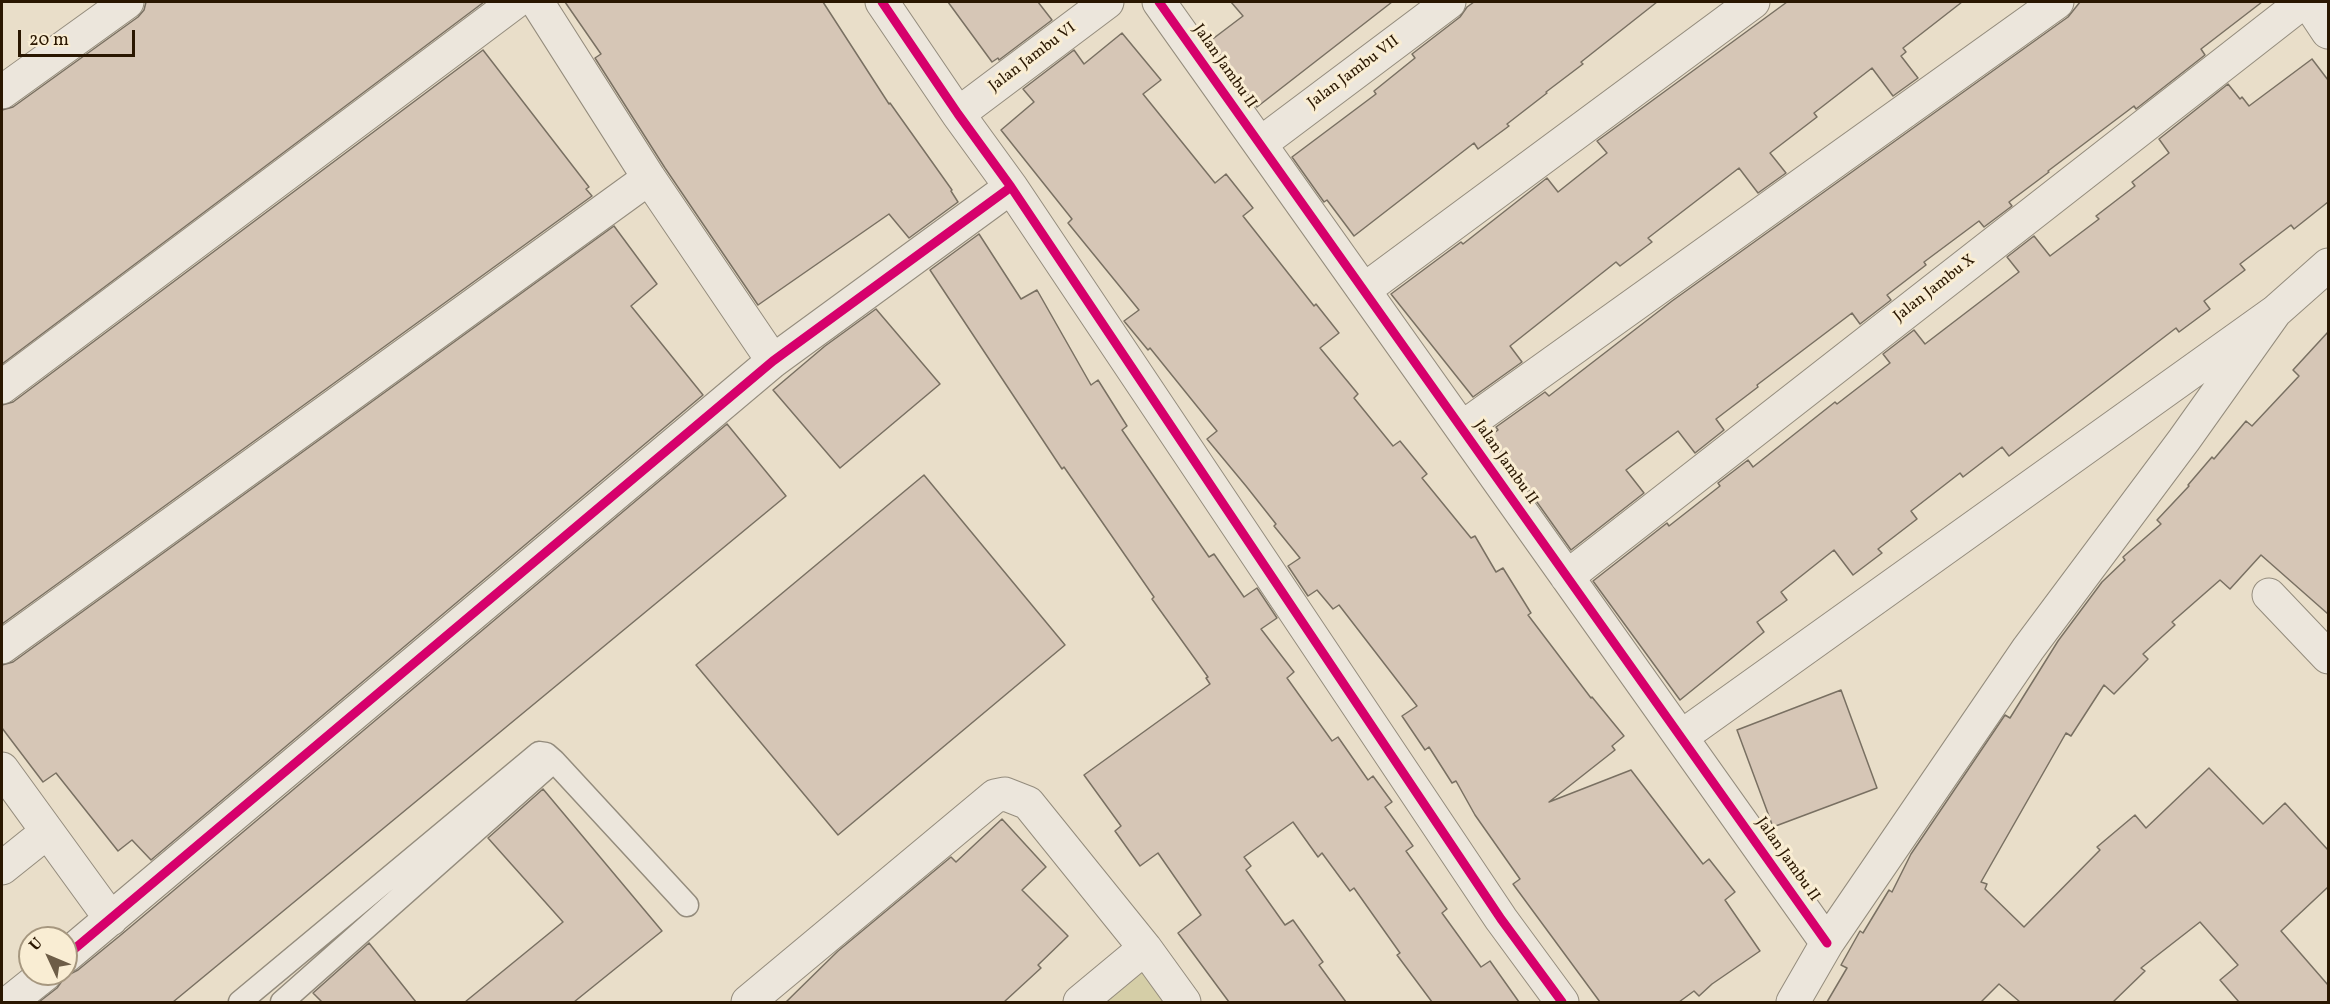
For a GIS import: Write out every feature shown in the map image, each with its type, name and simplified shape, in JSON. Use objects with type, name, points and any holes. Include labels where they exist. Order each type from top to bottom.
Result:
[{"type":"street","points":[[2,92],[127,2]]},
{"type":"street","points":[[2,387],[515,2]]},
{"type":"street","points":[[537,2],[649,178],[773,361]]},
{"type":"street","points":[[882,2],[1011,187],[1501,919],[1562,1002]]},
{"type":"street","name":"Jalan Jambu VI","points":[[958,114],[1107,2]]},
{"type":"street","name":"Jalan Jambu II","points":[[1159,2],[1827,943]]},
{"type":"street","name":"Jalan Jambu VII","points":[[1260,144],[1449,2]]},
{"type":"street","points":[[1364,290],[1753,2]]},
{"type":"street","points":[[1462,428],[2057,2]]},
{"type":"street","name":"Jalan Jambu X","points":[[1567,577],[2303,2]]},
{"type":"street","points":[[2308,2],[2328,32]]},
{"type":"street","points":[[2,647],[649,178]]},
{"type":"street","points":[[78,946],[773,361],[1011,187]]},
{"type":"street","points":[[1681,737],[2275,312],[2328,265]]},
{"type":"street","points":[[1793,1002],[1827,943],[2028,649],[2184,440],[2275,312]]},
{"type":"street","points":[[2269,595],[2328,657]]},
{"type":"street","points":[[2,770],[111,919]]},
{"type":"street","points":[[748,1002],[995,796],[1005,794],[1029,803],[1145,948],[1184,1002]]},
{"type":"street","points":[[2,868],[47,832]]},
{"type":"street","points":[[1080,1002],[1145,948]]},
{"type":"street","points":[[10,1002],[30,986]]},
{"type":"lane","points":[[240,1002],[539,753],[544,753],[554,761],[687,905]]},
{"type":"lane","points":[[282,1002],[554,761]]},
{"type":"shaded area","points":[[1140,968],[1164,1002],[1100,1002]]},
{"type":"building","points":[[146,2],[484,2],[2,364],[2,110],[13,107],[138,17],[144,10]]},
{"type":"building","points":[[565,2],[823,2],[889,104],[952,190],[958,202],[909,238],[889,214],[758,305],[665,168],[595,58],[601,54]]},
{"type":"building","points":[[948,2],[1038,2],[1052,20],[999,60],[998,58],[992,62]]},
{"type":"building","points":[[1231,2],[1392,2],[1257,107],[1210,41],[1243,16]]},
{"type":"building","points":[[1474,2],[1657,2],[1507,124],[1509,126],[1478,149],[1474,143],[1354,236],[1327,200],[1324,202],[1292,157],[1376,94],[1374,91],[1415,58],[1412,54],[1460,17]]},
{"type":"building","points":[[1787,2],[1962,2],[1903,48],[1906,52],[1901,56],[1918,78],[1893,96],[1872,68],[1814,113],[1817,117],[1770,153],[1786,173],[1758,193],[1739,168],[1648,238],[1652,242],[1620,266],[1616,262],[1510,346],[1522,362],[1473,397],[1391,294],[1461,242],[1463,244],[1547,178],[1558,192],[1607,153],[1597,141]]},
{"type":"building","points":[[2080,2],[2262,2],[2201,49],[2205,55],[2136,109],[2134,106],[2048,171],[2009,202],[2012,206],[1984,227],[1979,221],[1924,262],[1926,265],[1887,295],[1891,300],[1860,324],[1852,313],[1757,385],[1758,387],[1716,419],[1724,430],[1695,453],[1678,431],[1626,470],[1644,493],[1571,550],[1490,436],[1498,430],[1496,427],[1545,392],[1549,396],[1672,301],[2068,17]]},
{"type":"building","points":[[1122,33],[1161,80],[1143,94],[1215,183],[1226,174],[1253,208],[1243,216],[1314,306],[1316,304],[1339,333],[1320,348],[1358,394],[1354,398],[1393,446],[1400,441],[1427,474],[1422,478],[1471,538],[1475,536],[1496,572],[1503,568],[1531,613],[1528,615],[1591,698],[1624,736],[1612,746],[1615,750],[1549,802],[1631,770],[1703,864],[1709,859],[1735,892],[1725,900],[1760,951],[1712,984],[1699,996],[1694,991],[1679,1002],[1600,1002],[1513,884],[1520,879],[1475,815],[1456,781],[1452,783],[1429,747],[1425,750],[1402,716],[1417,706],[1339,605],[1333,609],[1317,590],[1308,596],[1288,566],[1300,558],[1274,526],[1276,524],[1207,439],[1217,431],[1150,348],[1148,350],[1124,321],[1139,310],[1068,223],[1072,219],[1001,130],[1034,102],[1023,89],[1074,50],[1084,64]]},
{"type":"building","points":[[483,50],[589,187],[586,189],[592,196],[2,624],[2,405],[13,402]]},
{"type":"building","points":[[2312,59],[2328,80],[2328,202],[2294,229],[2291,225],[2240,264],[2245,270],[2204,301],[2210,309],[2179,332],[2176,328],[2009,456],[2002,447],[1963,477],[1960,473],[1911,511],[1917,519],[1878,549],[1882,553],[1853,575],[1834,550],[1781,592],[1787,600],[1757,622],[1764,632],[1680,700],[1593,581],[1667,523],[1669,526],[1720,486],[1718,483],[1748,460],[1753,467],[1835,402],[1837,404],[1890,363],[1883,354],[1914,330],[1925,344],[2019,272],[2007,257],[2034,236],[2050,256],[2099,219],[2096,216],[2135,186],[2132,182],[2169,153],[2159,139],[2228,84],[2249,106]]},
{"type":"building","points":[[614,226],[657,284],[631,306],[703,395],[151,860],[132,840],[118,851],[56,773],[43,782],[2,728],[2,665],[13,662]]},
{"type":"building","points":[[979,234],[1021,299],[1037,290],[1091,385],[1098,380],[1127,426],[1122,430],[1209,557],[1214,554],[1244,597],[1257,588],[1277,618],[1261,629],[1294,672],[1287,678],[1332,741],[1338,737],[1368,780],[1373,776],[1392,802],[1385,807],[1413,846],[1406,851],[1447,909],[1442,913],[1481,967],[1490,961],[1519,1002],[1432,1002],[1397,955],[1400,953],[1354,888],[1350,891],[1322,853],[1318,857],[1293,822],[1244,857],[1251,866],[1246,870],[1285,925],[1293,920],[1323,962],[1319,965],[1346,1002],[1229,1002],[1178,933],[1201,915],[1158,853],[1140,866],[1115,831],[1121,826],[1084,775],[1210,684],[1206,678],[1208,677],[1152,599],[1154,597],[1064,467],[1062,469],[930,270]]},
{"type":"building","points":[[876,309],[940,384],[840,468],[773,390],[825,346]]},
{"type":"building","points":[[2328,332],[2328,614],[2261,555],[2230,589],[2220,580],[2172,622],[2175,625],[2143,654],[2148,659],[2114,694],[2104,685],[2071,736],[2066,733],[1981,882],[1987,884],[1985,889],[2024,927],[2100,850],[2097,847],[2135,815],[2146,828],[2209,768],[2263,824],[2285,803],[2328,850],[2328,887],[2281,931],[2328,985],[2328,1002],[2239,1002],[2220,980],[2238,965],[2200,922],[2141,968],[2145,971],[2113,1002],[2020,1002],[1999,984],[1981,1002],[1827,1002],[1847,968],[1841,965],[1860,931],[1863,933],[1889,890],[1892,892],[1911,854],[2005,715],[2010,718],[2058,641],[2102,582],[2125,560],[2123,557],[2161,524],[2157,520],[2246,421],[2252,426],[2299,376],[2293,370]]},
{"type":"building","points":[[727,424],[786,496],[173,1002],[39,1002],[58,986],[78,986],[78,970]]},
{"type":"building","points":[[924,475],[1065,645],[838,835],[696,665]]},
{"type":"building","points":[[1841,690],[1877,788],[1773,827],[1737,730]]},
{"type":"building","points":[[543,789],[662,931],[574,1002],[465,1002],[563,922],[488,838]]},
{"type":"building","points":[[1002,819],[1046,867],[1022,890],[1068,936],[1038,965],[1041,968],[1004,1002],[786,1002],[838,951],[951,857],[956,862]]},
{"type":"building","points":[[369,943],[416,1002],[322,1002],[313,993]]},
{"type":"cycle path","points":[[882,2],[1011,187],[1501,919],[1562,1002]]},
{"type":"cycle path","points":[[1159,2],[1827,943]]},
{"type":"cycle path","points":[[78,946],[773,361],[1011,187]]}]
